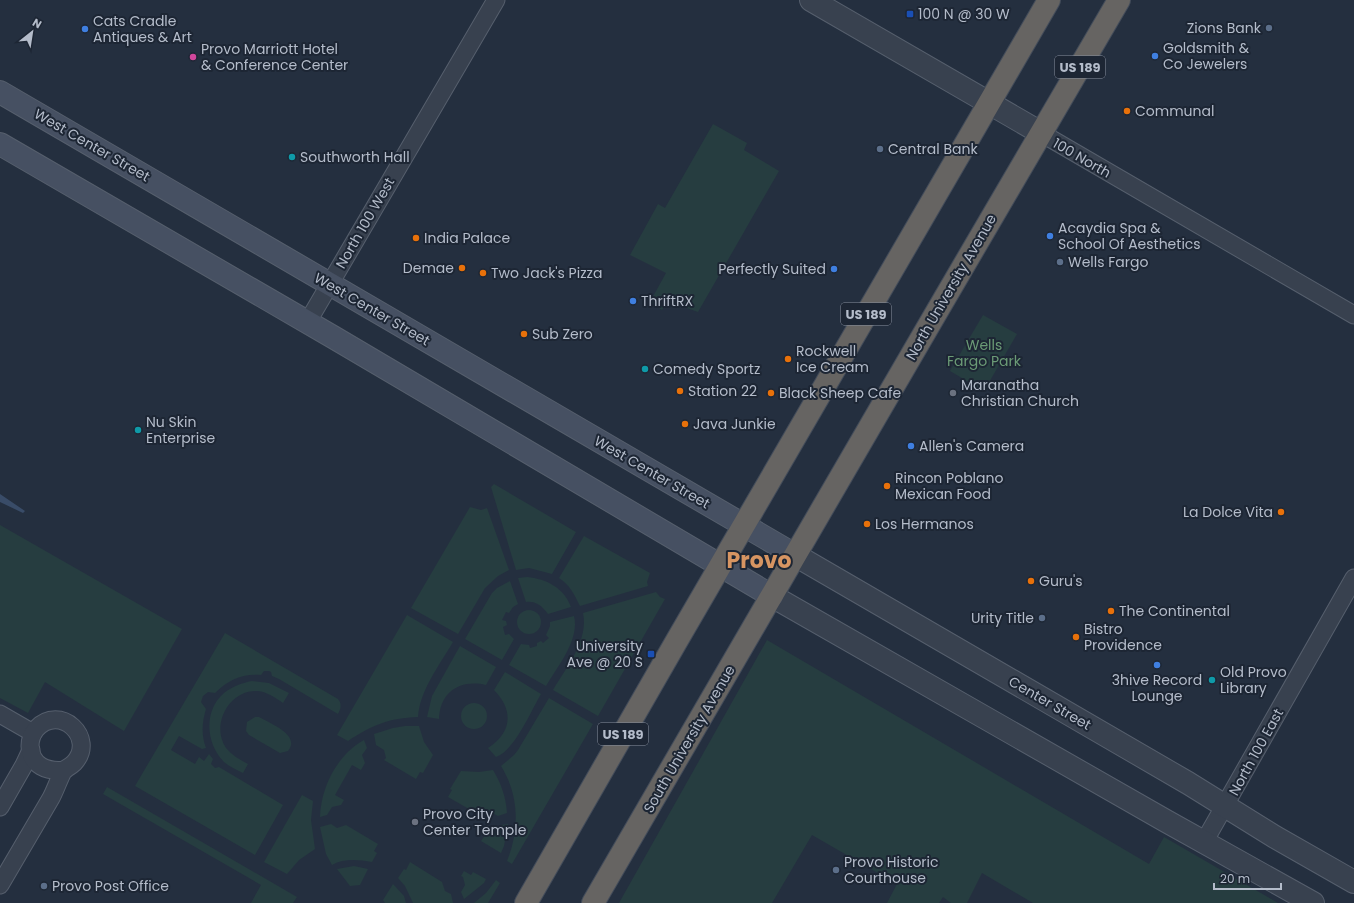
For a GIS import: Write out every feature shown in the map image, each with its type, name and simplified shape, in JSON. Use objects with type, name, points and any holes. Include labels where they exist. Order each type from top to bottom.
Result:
[{"type":"highway","name":"US 189","points":[[526,903],[1049,0]]},
{"type":"highway","name":"North University Avenue","points":[[784,575],[1040,133],[1119,0]]},
{"type":"highway","name":"South University Avenue","points":[[593,903],[784,575]]},
{"type":"main road","name":"West Center Street","points":[[0,92],[744,526]]},
{"type":"main road","points":[[0,144],[772,596]]},
{"type":"main road","name":"Center Street","points":[[744,526],[795,555]]},
{"type":"street","name":"North 100 West","points":[[307,323],[496,0]]},
{"type":"street","name":"100 North","points":[[811,0],[1354,315]]},
{"type":"street","name":"Center Street","points":[[795,555],[1188,782],[1275,837],[1354,882]]},
{"type":"street","name":"North 100 East","points":[[1204,842],[1226,806],[1354,578]]},
{"type":"street","points":[[772,596],[1313,903]]},
{"type":"street","points":[[0,714],[33,733]]},
{"type":"street","points":[[50,720],[60,720],[69,724],[77,730],[81,740],[81,750],[78,759],[70,767],[64,770],[54,771],[43,768],[35,760],[31,750],[30,744],[33,733],[40,725],[50,720]]},
{"type":"street","points":[[0,807],[31,750]]},
{"type":"street","points":[[0,884],[54,792],[64,770]]},
{"type":"green space","points":[[713,124],[747,143],[744,150],[779,171],[698,312],[681,306],[683,302],[671,295],[662,310],[650,302],[666,273],[630,255],[658,204],[665,208]]},
{"type":"green space","name":"Wells Fargo Park","points":[[983,315],[1017,334],[984,391],[950,371]]},
{"type":"green space","points":[[494,484],[576,532],[552,574],[529,568],[516,570],[491,487]]},
{"type":"green space","points":[[470,507],[481,510],[487,508],[509,570],[498,576],[485,588],[458,634],[411,608]]},
{"type":"green space","points":[[0,525],[182,629],[124,731],[45,682],[28,713],[0,698]]},
{"type":"green space","points":[[584,536],[650,573],[647,582],[648,586],[580,606],[569,587],[559,578]]},
{"type":"green space","points":[[527,577],[548,582],[554,586],[564,595],[571,607],[548,614],[533,602],[526,602],[518,578]]},
{"type":"green space","points":[[510,581],[518,604],[513,607],[509,613],[506,612],[502,620],[506,621],[507,625],[503,627],[505,635],[509,634],[514,639],[502,660],[465,639],[492,593],[497,588]]},
{"type":"green space","points":[[656,592],[660,597],[665,599],[598,716],[553,690],[570,663],[580,643],[584,623],[583,613]]},
{"type":"green space","points":[[529,610],[538,613],[541,622],[538,631],[529,634],[520,631],[517,622],[520,613]]},
{"type":"green space","points":[[407,615],[453,642],[426,688],[422,697],[418,717],[398,719],[381,723],[348,741],[337,735]]},
{"type":"green space","points":[[574,616],[574,634],[571,643],[562,661],[546,686],[509,665],[521,644],[529,645],[530,648],[537,646],[537,643],[541,641],[543,643],[549,638],[546,635],[550,622]]},
{"type":"green space","points":[[225,633],[338,699],[341,704],[338,714],[272,676],[271,672],[269,671],[264,671],[261,675],[242,676],[225,684],[215,693],[208,692],[203,696],[201,702],[206,709],[203,733],[206,748],[202,749],[179,736],[171,750],[195,764],[199,757],[204,761],[209,754],[213,759],[211,764],[215,768],[219,767],[283,805],[255,855],[135,786]]},
{"type":"green space","points":[[767,640],[1149,864],[1164,837],[1278,903],[1033,903],[982,873],[967,903],[951,903],[943,897],[939,903],[887,903],[897,884],[812,835],[772,903],[619,903]]},
{"type":"green space","points":[[460,646],[496,667],[486,685],[468,684],[460,686],[447,695],[443,701],[439,719],[427,717],[432,696]]},
{"type":"green space","points":[[505,672],[541,694],[522,729],[510,747],[496,757],[488,748],[502,735],[508,721],[505,705],[494,690]]},
{"type":"green space","points":[[252,681],[269,683],[289,693],[283,703],[265,693],[258,691],[248,692],[231,702],[226,710],[220,729],[222,739],[228,751],[248,764],[243,773],[226,764],[218,755],[213,746],[209,728],[210,718],[217,700],[230,689]]},
{"type":"green space","points":[[549,698],[593,724],[512,864],[507,861],[514,837],[516,812],[511,789],[501,766],[518,750]]},
{"type":"green space","points":[[474,703],[483,707],[487,716],[483,725],[474,729],[465,725],[461,716],[465,707]]},
{"type":"green space","points":[[255,717],[259,717],[270,723],[288,735],[291,740],[291,745],[288,751],[280,753],[249,735],[246,731],[247,722]]},
{"type":"green space","points":[[405,726],[419,726],[424,742],[433,755],[423,773],[420,772],[416,779],[384,760],[386,758],[384,750],[376,745],[374,734]]},
{"type":"green space","points":[[364,740],[367,748],[362,755],[365,763],[361,770],[352,765],[335,795],[344,800],[341,805],[332,807],[327,815],[320,817],[321,806],[327,783],[332,773],[346,754],[354,746]]},
{"type":"green space","points":[[493,770],[503,790],[507,813],[498,816],[491,812],[482,814],[481,816],[448,797],[452,790],[450,789],[461,771],[479,772]]},
{"type":"green space","points":[[107,787],[297,897],[293,903],[251,903],[261,885],[103,794]]},
{"type":"green space","points":[[302,795],[313,801],[311,820],[315,849],[299,860],[287,874],[264,862]]},
{"type":"green space","points":[[331,824],[337,828],[346,825],[378,844],[374,851],[377,853],[372,862],[347,860],[332,865],[326,854],[320,827]]},
{"type":"green space","points":[[508,824],[504,846],[501,853],[481,841],[486,834],[488,835],[496,832],[501,825]]},
{"type":"green space","points":[[410,862],[442,882],[445,891],[451,894],[453,903],[413,903],[405,886],[398,878],[404,869],[406,870]]},
{"type":"green space","points":[[354,866],[368,869],[360,885],[350,886],[337,869]]},
{"type":"green space","points":[[464,871],[471,875],[473,872],[486,879],[484,883],[464,899],[461,892],[465,885],[463,877],[461,876]]},
{"type":"green space","points":[[496,880],[500,883],[488,903],[474,903],[486,893]]},
{"type":"green space","points":[[393,884],[404,896],[406,903],[385,903],[383,900]]},
{"type":"water","points":[[0,494],[25,511],[23,513],[0,502]]},
{"type":"place","name":"100 N @ 30 W","points":[[910,14]]},
{"type":"place","name":"Zions Bank","points":[[1269,28]]},
{"type":"place","name":"Cats Cradle Antiques & Art","points":[[85,29]]},
{"type":"place","name":"Goldsmith & Co Jewelers","points":[[1155,56]]},
{"type":"place","name":"Provo Marriott Hotel & Conference Center","points":[[193,57]]},
{"type":"place","name":"Communal","points":[[1127,111]]},
{"type":"place","name":"Central Bank","points":[[880,149]]},
{"type":"place","name":"Southworth Hall","points":[[292,157]]},
{"type":"place","name":"Acaydia Spa & School Of Aesthetics","points":[[1050,236]]},
{"type":"place","name":"India Palace","points":[[416,238]]},
{"type":"place","name":"Wells Fargo","points":[[1060,262]]},
{"type":"place","name":"Demae","points":[[462,268]]},
{"type":"place","name":"Perfectly Suited","points":[[834,269]]},
{"type":"place","name":"Two Jack's Pizza","points":[[483,273]]},
{"type":"place","name":"ThriftRX","points":[[633,301]]},
{"type":"place","name":"Sub Zero","points":[[524,334]]},
{"type":"place","name":"Rockwell Ice Cream","points":[[788,359]]},
{"type":"place","name":"Comedy Sportz","points":[[645,369]]},
{"type":"place","name":"Station 22","points":[[680,391]]},
{"type":"place","name":"Black Sheep Cafe","points":[[771,393]]},
{"type":"place","name":"Maranatha Christian Church","points":[[953,393]]},
{"type":"place","name":"Java Junkie","points":[[685,424]]},
{"type":"place","name":"Nu Skin Enterprise","points":[[138,430]]},
{"type":"place","name":"Allen's Camera","points":[[911,446]]},
{"type":"place","name":"Rincon Poblano Mexican Food","points":[[887,486]]},
{"type":"place","name":"La Dolce Vita","points":[[1281,512]]},
{"type":"place","name":"Los Hermanos","points":[[867,524]]},
{"type":"place","name":"Guru's","points":[[1031,581]]},
{"type":"place","name":"The Continental","points":[[1111,611]]},
{"type":"place","name":"Urity Title","points":[[1042,618]]},
{"type":"place","name":"Bistro Providence","points":[[1076,637]]},
{"type":"place","name":"University Ave @ 20 S","points":[[651,654]]},
{"type":"place","name":"3hive Record Lounge","points":[[1157,665]]},
{"type":"place","name":"Old Provo Library","points":[[1212,680]]},
{"type":"place","name":"Provo City Center Temple","points":[[415,822]]},
{"type":"place","name":"Provo Historic Courthouse","points":[[836,870]]},
{"type":"place","name":"Provo Post Office","points":[[44,886]]},
{"type":"district","name":"Provo","points":[[759,560]]}]
